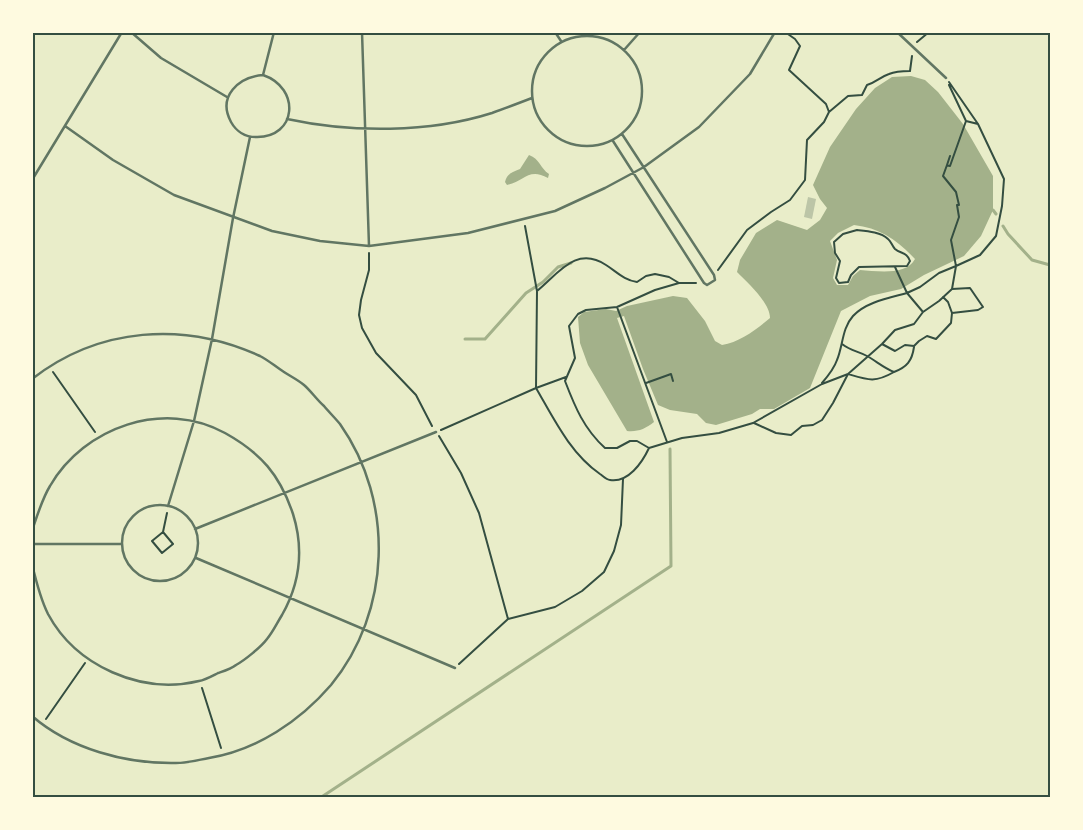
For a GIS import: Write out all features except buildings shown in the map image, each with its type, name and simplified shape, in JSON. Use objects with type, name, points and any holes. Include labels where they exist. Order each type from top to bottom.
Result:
[{"type":"lane","points":[[32,180],[122,32]]},
{"type":"lane","points":[[131,32],[161,58],[227,97]]},
{"type":"lane","points":[[263,75],[274,32]]},
{"type":"lane","points":[[362,32],[369,246]]},
{"type":"lane","points":[[555,32],[561,42]]},
{"type":"lane","points":[[624,50],[640,32]]},
{"type":"lane","points":[[65,126],[113,160],[174,195],[272,231],[320,241],[369,246],[468,233],[555,212],[606,188],[644,167],[699,128],[750,74],[775,32]]},
{"type":"lane","points":[[897,32],[946,78]]},
{"type":"lane","points":[[577,36],[594,36],[610,40],[624,50],[635,63],[641,79],[642,95],[638,112],[630,126],[613,141],[600,145],[581,146],[563,141],[547,130],[535,114],[532,98],[532,81],[537,65],[547,52],[561,42],[577,36]]},
{"type":"lane","points":[[263,75],[278,83],[285,90],[289,100],[287,119],[282,128],[274,134],[264,138],[250,137],[236,129],[230,120],[227,97],[236,85],[243,80],[251,76],[263,75]]},
{"type":"lane","points":[[287,119],[314,125],[365,129],[414,127],[453,122],[492,113],[532,98]]},
{"type":"lane","points":[[613,141],[704,283],[707,286],[712,283],[715,280],[714,275],[622,134]]},
{"type":"lane","points":[[168,506],[194,421],[212,339],[250,137]]},
{"type":"lane","points":[[32,379],[49,366],[87,347],[128,336],[170,333],[212,339],[261,356],[304,385],[340,424],[361,462],[376,512],[380,555],[374,598],[364,629],[342,671],[318,699],[290,723],[258,742],[224,755],[177,763],[130,760],[84,747],[42,724],[32,716]]},
{"type":"lane","points":[[32,531],[49,486],[70,458],[98,436],[121,426],[144,420],[170,418],[194,421],[219,429],[242,442],[261,459],[278,479],[286,493],[297,528],[299,554],[296,581],[291,598],[266,640],[236,666],[200,681],[161,685],[122,678],[88,659],[65,639],[48,614],[37,585],[32,564]]},
{"type":"lane","points":[[195,529],[436,432]]},
{"type":"lane","points":[[151,506],[168,506],[180,511],[189,518],[195,529],[198,539],[196,558],[187,570],[177,578],[165,581],[152,581],[140,576],[130,568],[124,557],[123,533],[128,522],[135,514],[151,506]]},
{"type":"lane","points":[[32,544],[122,544]]},
{"type":"lane","points":[[196,558],[455,668]]},
{"type":"path","points":[[785,32],[795,39],[800,46],[789,70],[826,104],[829,112]]},
{"type":"path","points":[[714,275],[747,230],[790,200],[805,180],[808,140],[824,122],[829,112],[848,96],[862,95],[867,85],[876,83],[888,74],[910,71],[912,64],[911,46],[929,32]]},
{"type":"path","points":[[946,78],[966,122],[950,166],[947,165]]},
{"type":"path","points":[[822,384],[838,360],[844,333],[852,317],[880,301],[920,287],[939,273],[980,255],[996,236],[1002,206],[1004,179],[978,124],[946,78]]},
{"type":"path","points":[[966,122],[978,124]]},
{"type":"path","points":[[753,422],[776,434],[790,435],[802,426],[814,425],[822,420],[828,413],[848,374],[895,330],[914,324],[923,312],[952,289],[956,266],[951,240],[958,217],[957,205],[959,205],[956,192],[943,176],[950,156]]},
{"type":"path","points":[[524,219],[536,291],[536,388],[573,450],[590,467],[608,480],[623,479],[642,463],[649,448],[682,438],[719,433],[753,422],[822,384],[848,374],[870,381],[883,378],[902,369],[910,362],[914,346],[919,340],[927,336],[936,339],[951,322],[952,313],[944,297]]},
{"type":"path","points":[[857,230],[871,231],[887,237],[896,250],[904,252],[910,261],[907,266],[895,266],[859,267],[851,275],[848,282],[839,283],[836,278],[840,261],[835,253],[834,242],[843,234],[857,230]]},
{"type":"path","points":[[369,246],[369,270],[360,300],[362,328],[376,353],[416,395],[461,472],[479,513],[508,619]]},
{"type":"path","points":[[536,291],[559,269],[586,257],[597,259],[626,280],[637,282],[646,276],[655,274],[669,277],[679,283]]},
{"type":"path","points":[[895,266],[907,293],[923,312]]},
{"type":"path","points":[[649,448],[637,441],[630,441],[617,448],[605,448],[593,437],[580,419],[565,381],[575,358],[569,326],[578,314],[586,310],[617,307],[655,290],[679,283],[704,283]]},
{"type":"path","points":[[952,289],[970,288],[983,307],[978,310],[952,313]]},
{"type":"path","points":[[617,307],[667,442]]},
{"type":"path","points":[[842,344],[894,372]]},
{"type":"path","points":[[882,344],[895,351],[905,345],[914,346]]},
{"type":"path","points":[[49,366],[98,436]]},
{"type":"path","points":[[645,383],[671,374],[673,382]]},
{"type":"path","points":[[436,432],[566,376]]},
{"type":"path","points":[[455,668],[508,619],[554,607],[582,591],[604,572],[614,551],[621,524],[623,479]]},
{"type":"path","points":[[163,532],[173,544],[162,553],[152,541],[163,532],[168,506]]},
{"type":"path","points":[[42,724],[88,659]]},
{"type":"path","points":[[200,681],[224,755]]},
{"type":"shaded area","points":[[911,76],[925,80],[938,92],[963,124],[993,176],[993,210],[981,236],[964,256],[924,275],[901,289],[870,296],[841,311],[810,388],[774,409],[760,409],[752,414],[716,425],[706,423],[697,414],[670,410],[658,405],[624,316],[617,318],[654,422],[641,430],[627,431],[588,365],[580,343],[578,317],[584,312],[606,309],[616,311],[627,306],[673,296],[687,298],[705,321],[715,341],[722,345],[748,335],[759,327],[770,318],[769,312],[758,294],[737,272],[740,260],[756,233],[777,220],[807,230],[820,220],[827,208],[813,185],[830,147],[856,109],[875,88],[892,77]],"holes":[[[854,225],[888,236],[915,259],[905,268],[898,270],[860,270],[853,276],[848,285],[837,285],[833,278],[837,260],[830,241],[838,233]]]},
{"type":"shaded area","points":[[529,155],[536,159],[549,174],[548,178],[536,174],[526,176],[507,185],[505,182],[507,177],[512,172],[520,169]]},
{"type":"waterway","points":[[993,210],[996,214]]},
{"type":"waterway","points":[[1003,226],[1032,260],[1050,265]]},
{"type":"waterway","points":[[465,339],[485,339],[526,293],[543,282],[558,267],[571,263]]},
{"type":"waterway","points":[[320,798],[671,566],[670,449]]}]
